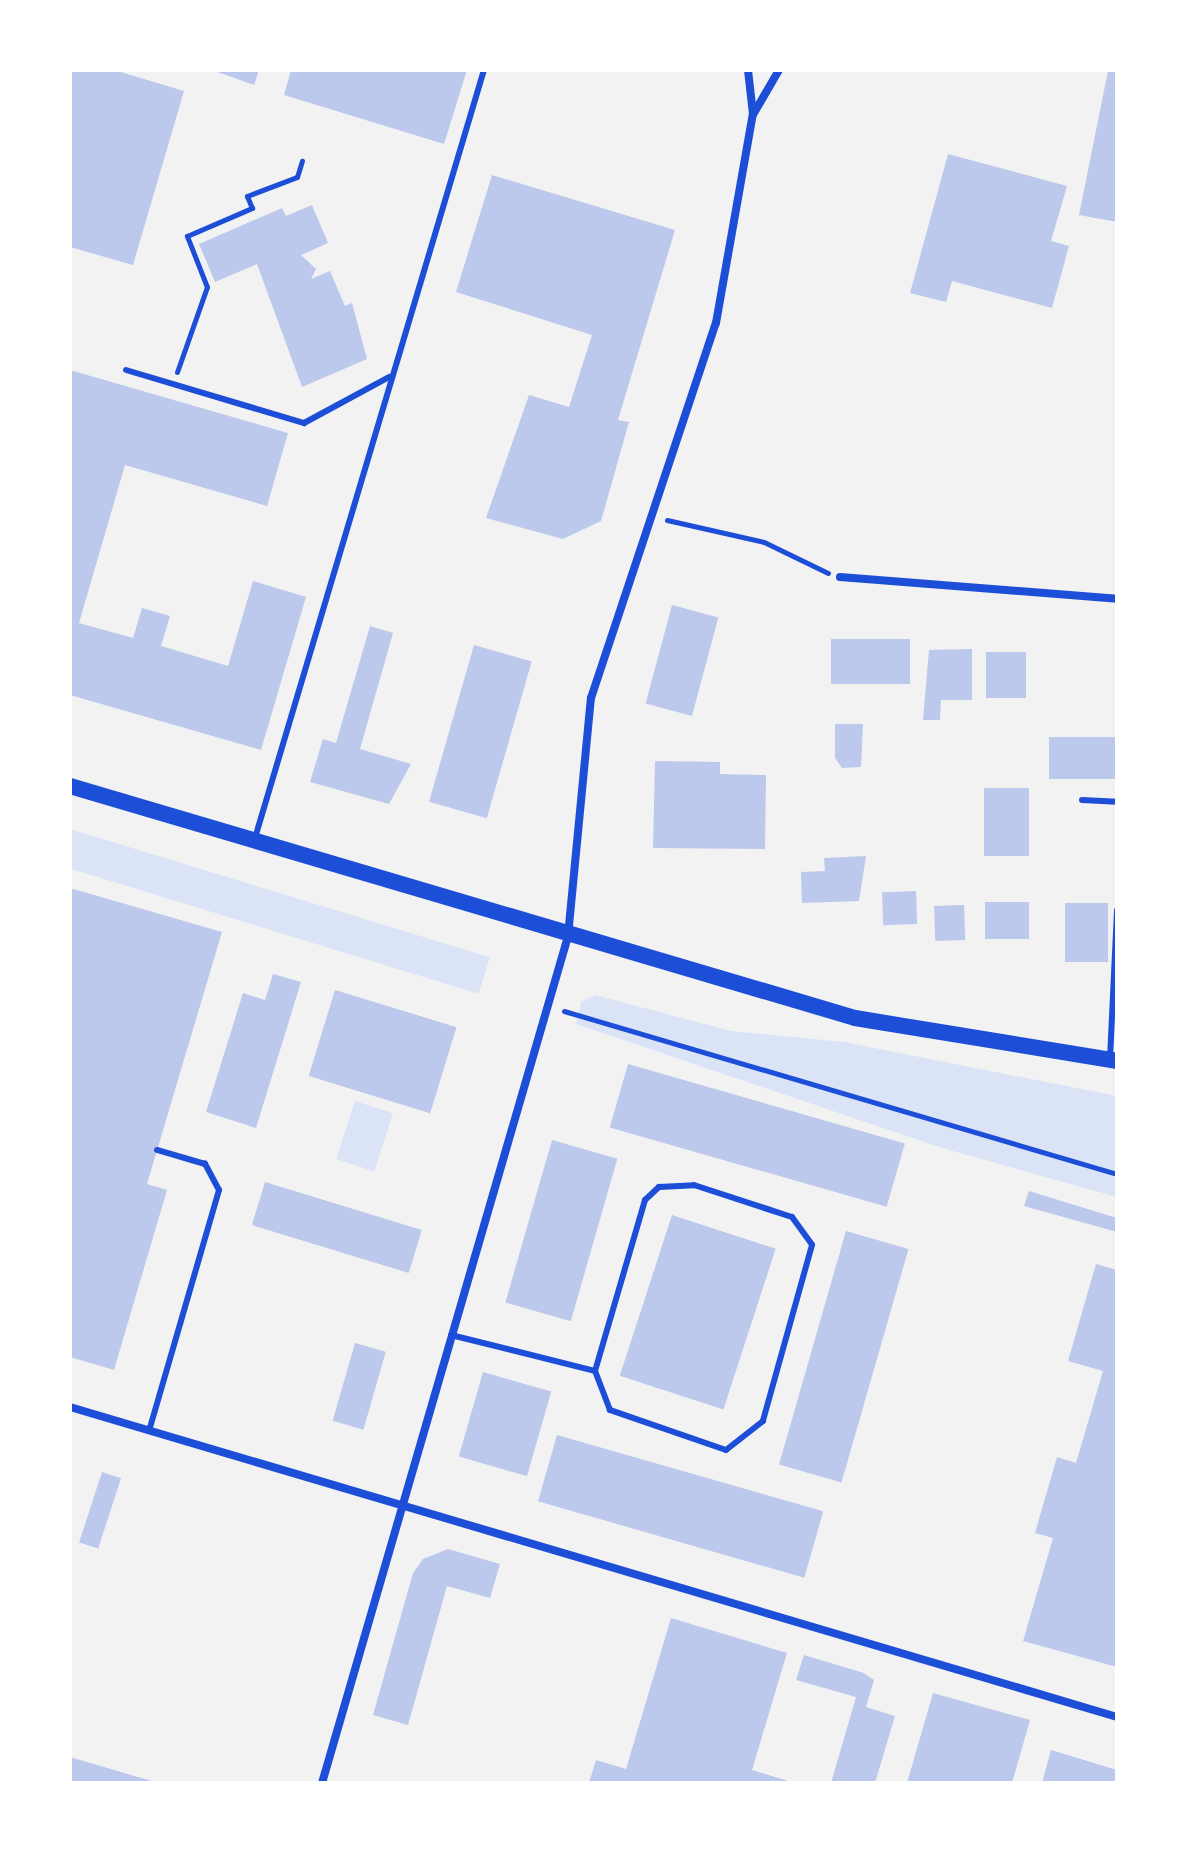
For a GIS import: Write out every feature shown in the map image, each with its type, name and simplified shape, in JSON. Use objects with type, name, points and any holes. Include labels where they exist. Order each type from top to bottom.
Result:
[{"type":"main road","points":[[70,786],[568,936],[855,1018],[1114,1061]]},
{"type":"street","points":[[322,1783],[568,936],[591,698],[716,323],[753,114],[748,70]]},
{"type":"street","points":[[753,114],[779,70]]},
{"type":"street","points":[[840,577],[1117,599]]},
{"type":"street","points":[[70,1407],[1117,1717]]},
{"type":"lane","points":[[254,841],[389,377],[484,70]]},
{"type":"lane","points":[[126,370],[304,423],[389,377]]},
{"type":"lane","points":[[1082,800],[1117,802]]},
{"type":"lane","points":[[1114,1061],[1117,910]]},
{"type":"lane","points":[[149,1431],[219,1190],[205,1164],[157,1150]]},
{"type":"lane","points":[[659,1187],[708,1190],[792,1217],[809,1235],[810,1265],[763,1421],[742,1444],[726,1450],[610,1410],[595,1371],[619,1274],[645,1200],[659,1187]]},
{"type":"lane","points":[[451,1335],[595,1371]]},
{"type":"path","points":[[173,384],[207,287],[187,236],[252,208],[247,196],[297,177],[302,161]]},
{"type":"path","points":[[650,516],[764,542],[840,577]]},
{"type":"path","points":[[548,1006],[1117,1174]]},
{"type":"shaded area","points":[[70,829],[490,957],[479,994],[70,869]]},
{"type":"shaded area","points":[[595,995],[731,1031],[844,1042],[1117,1096],[1117,1197],[942,1148],[576,1024],[581,1002]]},
{"type":"shaded area","points":[[355,1101],[393,1113],[374,1171],[336,1159]]},
{"type":"building","points":[[70,70],[114,70],[184,91],[133,265],[70,247]]},
{"type":"building","points":[[212,70],[259,70],[254,85]]},
{"type":"building","points":[[291,70],[467,70],[444,144],[284,95]]},
{"type":"building","points":[[1108,71],[1117,72],[1117,222],[1079,215]]},
{"type":"building","points":[[948,154],[1067,186],[1051,241],[1069,246],[1052,308],[952,281],[946,302],[910,293]]},
{"type":"building","points":[[492,175],[675,230],[618,420],[629,422],[601,521],[563,539],[486,518],[529,395],[569,407],[592,335],[456,292]]},
{"type":"building","points":[[312,205],[328,243],[301,255],[316,269],[311,279],[330,271],[345,306],[352,303],[367,359],[302,387],[257,264],[215,282],[199,244],[282,208],[286,216]]},
{"type":"building","points":[[70,370],[288,433],[267,506],[125,465],[79,623],[133,638],[142,608],[170,616],[161,646],[228,666],[253,581],[306,597],[261,750],[70,695]]},
{"type":"building","points":[[672,605],[718,617],[692,716],[646,704]]},
{"type":"building","points":[[370,626],[393,633],[360,749],[411,764],[389,804],[310,782],[323,739],[336,743]]},
{"type":"building","points":[[831,639],[910,639],[910,684],[831,684]]},
{"type":"building","points":[[474,645],[532,662],[487,818],[429,802]]},
{"type":"building","points":[[972,649],[972,700],[941,700],[940,720],[923,720],[929,650]]},
{"type":"building","points":[[986,652],[1026,652],[1026,698],[986,698]]},
{"type":"building","points":[[835,724],[863,724],[861,767],[842,768],[835,758]]},
{"type":"building","points":[[1049,737],[1117,737],[1117,779],[1049,779]]},
{"type":"building","points":[[655,761],[720,762],[720,774],[766,775],[765,849],[653,848]]},
{"type":"building","points":[[984,788],[1029,788],[1029,856],[984,856]]},
{"type":"building","points":[[866,856],[859,901],[802,903],[801,872],[825,871],[824,858]]},
{"type":"building","points":[[70,888],[222,932],[147,1184],[167,1190],[114,1370],[70,1357]]},
{"type":"building","points":[[916,891],[917,924],[883,925],[882,892]]},
{"type":"building","points":[[985,902],[1029,902],[1029,939],[985,939]]},
{"type":"building","points":[[1065,903],[1108,903],[1108,962],[1065,962]]},
{"type":"building","points":[[964,905],[965,940],[935,941],[934,906]]},
{"type":"building","points":[[273,974],[301,982],[256,1128],[206,1112],[243,993],[265,1000]]},
{"type":"building","points":[[335,990],[456,1027],[430,1113],[309,1076]]},
{"type":"building","points":[[628,1064],[905,1143],[887,1207],[610,1127]]},
{"type":"building","points":[[552,1140],[617,1159],[571,1321],[505,1302]]},
{"type":"building","points":[[265,1182],[422,1230],[409,1273],[252,1225]]},
{"type":"building","points":[[1029,1191],[1117,1218],[1117,1232],[1024,1206]]},
{"type":"building","points":[[672,1215],[776,1249],[723,1409],[620,1376]]},
{"type":"building","points":[[846,1231],[908,1249],[842,1483],[779,1465]]},
{"type":"building","points":[[1096,1264],[1117,1270],[1117,1667],[1023,1641],[1053,1538],[1035,1533],[1057,1457],[1076,1463],[1103,1371],[1068,1361]]},
{"type":"building","points":[[355,1343],[386,1352],[363,1430],[333,1421]]},
{"type":"building","points":[[483,1372],[551,1392],[527,1476],[459,1457]]},
{"type":"building","points":[[557,1435],[823,1511],[804,1578],[538,1501]]},
{"type":"building","points":[[102,1472],[121,1478],[98,1549],[79,1542]]},
{"type":"building","points":[[448,1549],[500,1564],[490,1598],[447,1586],[408,1725],[373,1715],[413,1573],[423,1559]]},
{"type":"building","points":[[671,1618],[787,1653],[752,1770],[795,1783],[589,1783],[596,1760],[626,1769]]},
{"type":"building","points":[[804,1655],[864,1673],[874,1680],[866,1707],[895,1716],[875,1783],[831,1783],[856,1697],[796,1680]]},
{"type":"building","points":[[933,1693],[1030,1720],[1012,1783],[907,1783]]},
{"type":"building","points":[[1051,1750],[1117,1770],[1117,1783],[1042,1783]]},
{"type":"building","points":[[70,1757],[155,1782],[155,1783],[70,1783]]}]
